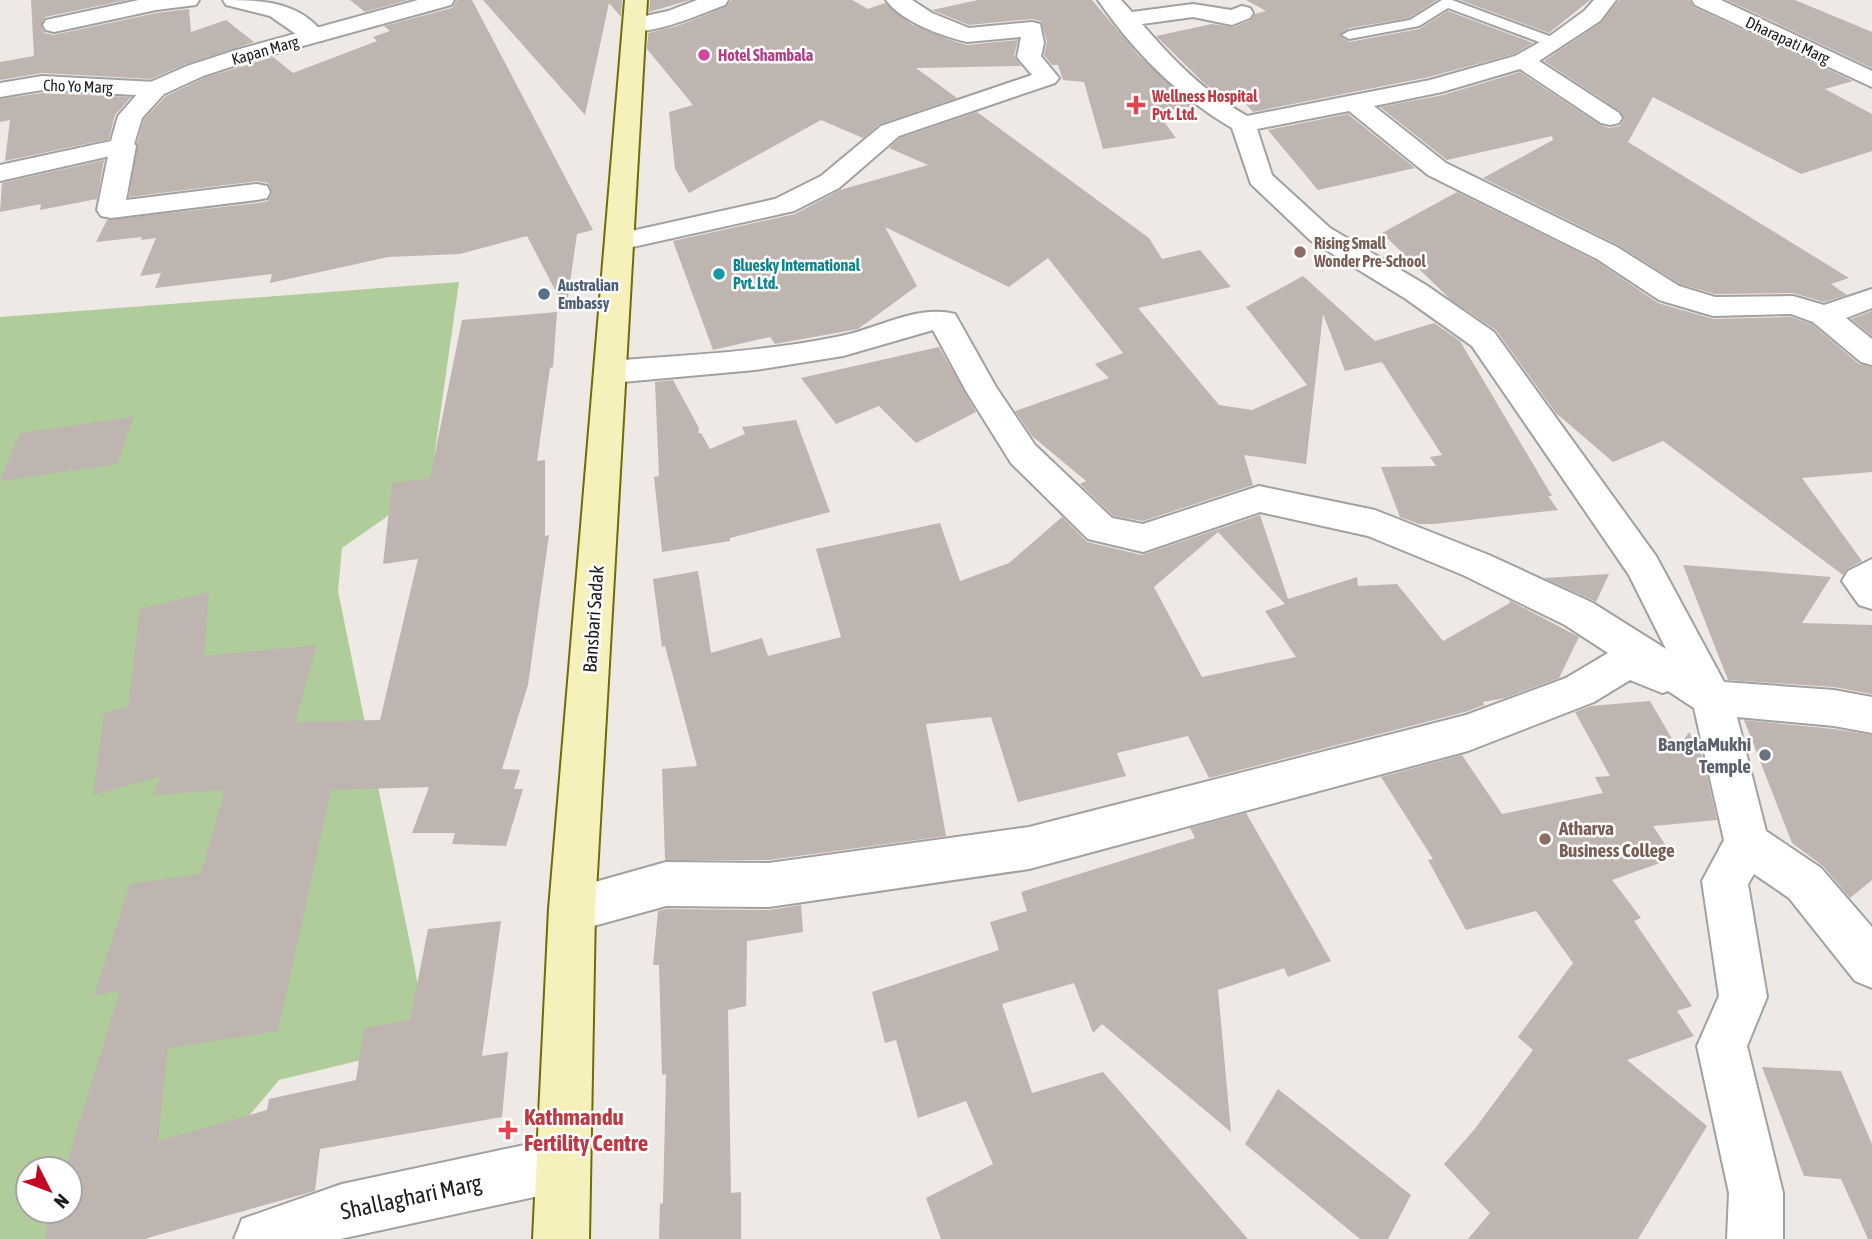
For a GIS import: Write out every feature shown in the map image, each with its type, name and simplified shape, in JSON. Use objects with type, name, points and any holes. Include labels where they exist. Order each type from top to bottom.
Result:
[{"type":"main road","name":"Bansbari Sadak","points":[[561,1239],[572,909],[635,12]]},
{"type":"street","points":[[54,25],[188,0]]},
{"type":"street","points":[[234,0],[277,10],[292,17],[314,36]]},
{"type":"street","name":"Kapan Marg","points":[[257,192],[111,211],[130,116],[155,89],[195,71],[443,0]]},
{"type":"street","points":[[635,12],[675,16],[717,0]]},
{"type":"street","points":[[619,242],[784,205],[830,183],[890,131],[1047,78],[1029,57],[1033,43],[1032,29],[967,35],[924,18],[897,0]]},
{"type":"street","points":[[1118,10],[1174,75],[1215,108],[1243,124],[1433,87],[1523,61],[1555,43],[1592,16],[1605,0]]},
{"type":"street","name":"Dharapati Marg","points":[[1703,0],[1872,80]]},
{"type":"street","points":[[1118,10],[1217,11],[1232,18],[1242,13]]},
{"type":"street","points":[[1523,61],[1611,118]]},
{"type":"street","name":"Cho Yo Marg","points":[[0,90],[42,83],[155,89]]},
{"type":"street","points":[[1355,103],[1437,169],[1595,247],[1669,293],[1713,307],[1793,305],[1824,315],[1872,355]]},
{"type":"street","points":[[1243,124],[1260,178],[1320,234],[1416,292],[1483,339],[1643,566],[1712,698],[1748,843],[1805,883],[1872,964]]},
{"type":"street","points":[[0,173],[123,146]]},
{"type":"street","points":[[1824,315],[1872,298]]},
{"type":"street","points":[[611,372],[768,358],[843,346],[933,320],[944,321],[982,391],[1023,454],[1101,529],[1143,538],[1259,499],[1374,524],[1476,565],[1579,614],[1712,698]]},
{"type":"street","points":[[1872,575],[1861,581],[1872,593]]},
{"type":"street","points":[[572,909],[666,884],[769,885],[1029,848],[1385,757],[1468,733],[1580,691],[1628,661],[1712,698],[1834,708],[1872,715]]},
{"type":"street","points":[[1748,843],[1725,881],[1743,997],[1722,1046],[1756,1193],[1755,1239]]},
{"type":"street","name":"Shallaghari Marg","points":[[262,1239],[342,1210],[562,1164]]},
{"type":"lane","points":[[1349,35],[1414,23],[1447,3],[1555,43]]},
{"type":"green space","points":[[459,282],[431,479],[385,518],[342,548],[338,591],[414,963],[427,1044],[279,1080],[146,1239],[0,1239],[0,317]]},
{"type":"building","points":[[31,0],[127,0],[45,17],[41,26],[45,33],[53,35],[156,13],[189,9],[191,32],[226,20],[254,42],[186,64],[151,79],[42,73],[0,80],[0,62],[34,56]]},
{"type":"building","points":[[350,0],[408,0],[365,12]]},
{"type":"building","points":[[457,0],[472,0],[593,230],[577,234],[566,311],[527,236],[460,254],[388,257],[270,283],[272,274],[155,288],[161,273],[140,276],[156,238],[96,242],[107,220],[258,203],[268,201],[272,193],[268,183],[257,181],[129,197],[137,143],[144,119],[166,96],[204,78],[273,57],[293,73],[377,41],[373,37],[390,31],[384,26],[452,8]]},
{"type":"building","points":[[483,0],[622,0],[621,17],[609,3],[585,115]]},
{"type":"building","points":[[650,0],[690,0],[649,12]]},
{"type":"building","points":[[731,0],[852,0],[868,9],[885,3],[911,24],[956,42],[967,45],[1018,40],[1014,56],[1021,66],[916,68],[957,98],[880,124],[863,138],[821,120],[689,193],[675,169],[669,112],[693,105],[647,49],[648,33],[677,26],[726,7]]},
{"type":"building","points":[[978,0],[1092,0],[1140,57],[1196,107],[1156,111],[1176,138],[1103,149],[1084,82],[1063,80],[1058,65],[1052,65],[1044,55],[1047,42],[1041,21],[1032,19],[969,25],[932,10]]},
{"type":"building","points":[[1246,0],[1437,0],[1409,18],[1349,28],[1340,36],[1349,42],[1419,29],[1448,11],[1533,43],[1514,54],[1429,77],[1253,112],[1245,103],[1232,104],[1205,84],[1156,36],[1212,24],[1233,27],[1266,11]]},
{"type":"building","points":[[1460,0],[1590,0],[1549,33]]},
{"type":"building","points":[[1619,0],[1689,0],[1694,7],[1853,81],[1825,89],[1872,114],[1872,151],[1801,174],[1653,97],[1628,142],[1849,278],[1831,284],[1847,295],[1824,302],[1793,293],[1715,294],[1680,284],[1618,245],[1483,178],[1553,140],[1552,136],[1447,160],[1380,107],[1443,95],[1520,72],[1600,125],[1609,128],[1620,126],[1624,119],[1620,111],[1544,61],[1601,23]]},
{"type":"building","points":[[1727,0],[1795,0],[1872,32],[1872,68]]},
{"type":"building","points":[[42,93],[131,97],[115,115],[109,139],[5,161],[10,120],[0,122],[0,99]]},
{"type":"building","points":[[977,112],[1149,238],[1162,259],[1200,250],[1231,287],[1138,308],[1219,405],[1252,410],[1307,385],[1246,307],[1303,276],[1375,341],[1434,323],[1460,341],[1558,510],[1434,524],[1419,524],[1400,517],[1381,467],[1436,466],[1430,457],[1442,455],[1382,362],[1345,371],[1323,314],[1306,464],[1244,455],[1253,485],[1143,521],[1113,516],[1080,484],[1086,481],[1032,436],[1015,411],[1109,378],[1095,364],[1123,353],[1048,258],[1009,287],[885,227],[917,286],[858,329],[775,344],[770,337],[713,350],[673,241],[795,214],[840,190],[928,165],[889,148],[900,138]]},
{"type":"building","points":[[1348,114],[1415,168],[1318,190],[1268,130]]},
{"type":"building","points":[[104,160],[97,199],[40,210],[41,204],[0,212],[2,183]]},
{"type":"building","points":[[1457,192],[1596,261],[1658,303],[1713,319],[1791,317],[1812,324],[1859,364],[1872,367],[1872,472],[1802,478],[1862,561],[1847,569],[1843,575],[1663,441],[1613,462],[1556,413],[1496,330],[1450,299],[1382,233]]},
{"type":"building","points":[[1872,311],[1872,336],[1851,319]]},
{"type":"building","points":[[557,312],[553,367],[550,368],[537,461],[545,460],[545,536],[549,535],[528,685],[502,769],[520,770],[514,789],[523,789],[506,846],[452,844],[455,833],[412,833],[429,787],[331,790],[278,1031],[168,1048],[158,1141],[267,1110],[269,1099],[356,1080],[364,1028],[410,1020],[428,929],[501,921],[482,1056],[508,1052],[502,1117],[320,1149],[315,1191],[144,1239],[44,1239],[48,1225],[84,1225],[84,1155],[69,1155],[120,991],[94,995],[130,884],[201,874],[225,790],[153,795],[161,776],[93,795],[104,713],[128,707],[140,609],[209,592],[204,656],[317,645],[295,722],[380,720],[418,559],[383,564],[392,483],[430,478],[462,320]]},
{"type":"building","points":[[939,347],[976,412],[916,443],[879,406],[836,424],[801,378]]},
{"type":"building","points":[[673,380],[699,428],[698,433],[701,433],[710,449],[745,434],[742,427],[796,420],[830,512],[730,538],[730,541],[662,552],[654,477],[659,476],[655,382]]},
{"type":"building","points":[[134,417],[117,464],[0,481],[20,433]]},
{"type":"building","points":[[1260,515],[1288,599],[1357,577],[1358,586],[1397,584],[1443,641],[1510,603],[1509,600],[1579,637],[1559,678],[1505,698],[1483,702],[1484,705],[1465,712],[1209,778],[1188,736],[1117,753],[1126,776],[1018,802],[991,717],[926,724],[946,836],[769,860],[665,860],[662,769],[697,766],[665,646],[662,647],[653,579],[698,571],[711,653],[762,638],[768,656],[841,637],[816,549],[940,523],[960,581],[1009,563],[1062,517],[1087,542],[1142,555]],"holes":[[[1218,532],[1285,604],[1265,611],[1296,657],[1202,677],[1154,587]]]},
{"type":"building","points":[[1683,565],[1831,577],[1802,623],[1872,625],[1872,694],[1834,687],[1728,680]]},
{"type":"building","points":[[1609,574],[1596,602],[1544,578]]},
{"type":"building","points":[[1650,701],[1678,749],[1689,732],[1703,758],[1717,820],[1653,826],[1674,858],[1612,880],[1641,918],[1634,921],[1692,1006],[1677,1011],[1694,1036],[1627,1060],[1707,1126],[1638,1239],[1468,1239],[1490,1213],[1444,1164],[1474,1130],[1533,1050],[1518,1037],[1573,963],[1536,911],[1466,930],[1428,860],[1433,859],[1381,777],[1462,755],[1502,814],[1603,793],[1595,777],[1610,776],[1575,712],[1591,706]]},
{"type":"building","points":[[1744,720],[1872,735],[1872,880],[1850,898],[1823,866],[1792,843]]},
{"type":"building","points":[[1246,813],[1331,961],[1288,977],[1284,968],[1218,990],[1231,1132],[1102,1024],[1093,1033],[1074,983],[1002,1004],[1032,1093],[1103,1072],[1248,1239],[941,1239],[926,1198],[993,1164],[966,1101],[918,1118],[896,1040],[885,1043],[872,992],[999,950],[990,922],[1027,911],[1021,892],[1195,838],[1190,828]]},
{"type":"building","points":[[801,905],[803,932],[747,941],[746,1006],[728,1010],[731,1193],[741,1192],[741,1239],[659,1239],[660,1204],[663,1203],[666,1074],[662,1075],[659,965],[653,965],[658,911],[769,910]]},
{"type":"building","points":[[1762,1067],[1841,1071],[1872,1144],[1872,1239],[1868,1239],[1841,1179],[1804,1176]]},
{"type":"building","points":[[1278,1089],[1411,1195],[1388,1239],[1360,1239],[1245,1144]]},
{"type":"place","name":"Hotel Shambala","points":[[704,55]]},
{"type":"place","name":"Wellness Hospital Pvt. Ltd.","points":[[1136,105]]},
{"type":"place","name":"Rising Small Wonder Pre-School","points":[[1300,252]]},
{"type":"place","name":"Bluesky International Pvt. Ltd.","points":[[719,274]]},
{"type":"place","name":"Australian Embassy","points":[[544,294]]},
{"type":"place","name":"BanglaMukhi Temple","points":[[1765,755]]},
{"type":"place","name":"Atharva Business College","points":[[1545,839]]},
{"type":"place","name":"Kathmandu Fertility Centre","points":[[508,1130]]}]
